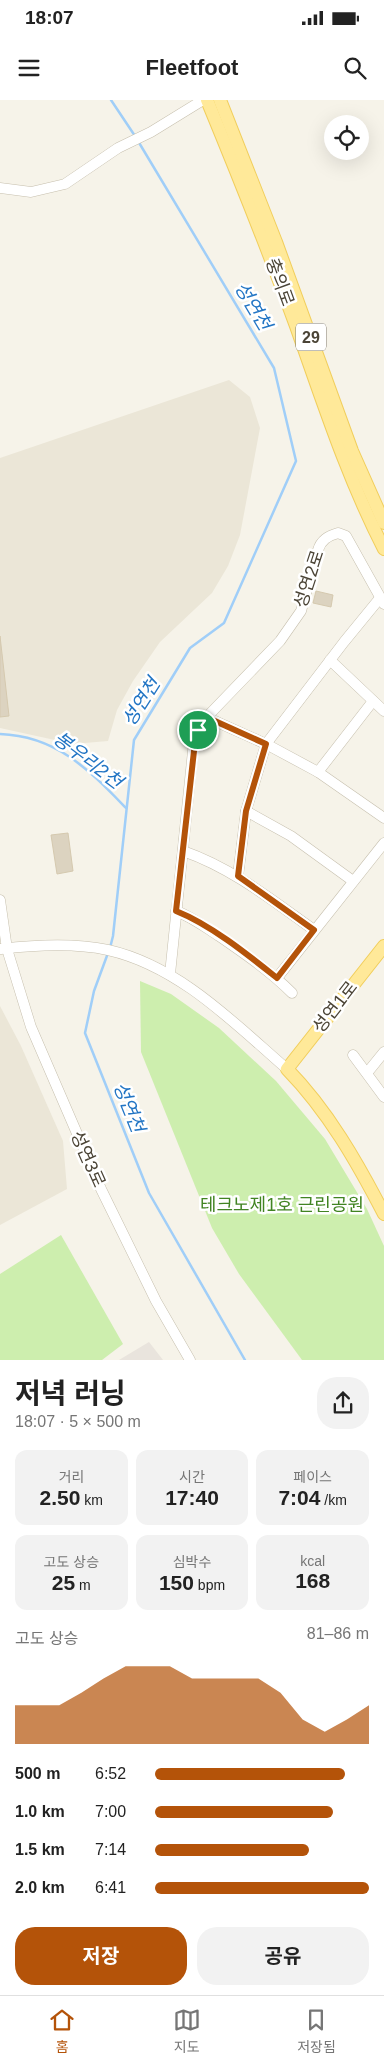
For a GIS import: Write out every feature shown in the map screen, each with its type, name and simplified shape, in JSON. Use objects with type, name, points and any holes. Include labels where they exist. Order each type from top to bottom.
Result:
[{"type":"main road","name":"충의로","points":[[207,100],[268,250],[362,507],[384,548]]},
{"type":"main road","name":"충의로","points":[[220,100],[235,135],[352,451],[384,523]]},
{"type":"main road","points":[[219,129],[227,126],[231,134],[235,135]]},
{"type":"main road","name":"성연1로","points":[[287,1069],[384,946]]},
{"type":"main road","points":[[287,1069],[309,1093],[338,1133],[357,1162],[384,1214]]},
{"type":"street","points":[[0,188],[31,192],[65,184],[118,148],[150,132],[203,100]]},
{"type":"street","name":"성연2로","points":[[170,974],[195,740],[206,717],[256,668],[301,611],[318,550],[322,541],[327,537],[338,533],[346,536],[382,601]]},
{"type":"street","points":[[238,876],[246,811],[266,744],[330,660],[382,601]]},
{"type":"street","points":[[330,660],[384,711]]},
{"type":"street","points":[[318,772],[373,701]]},
{"type":"street","points":[[206,717],[266,744],[318,772],[384,818]]},
{"type":"street","points":[[246,811],[291,836],[353,882]]},
{"type":"street","points":[[277,978],[384,843]]},
{"type":"street","points":[[183,851],[201,857],[238,876],[314,930]]},
{"type":"street","name":"성연3로","points":[[0,900],[3,949],[31,1027],[98,1180],[156,1301],[190,1360]]},
{"type":"street","points":[[176,911],[204,926],[248,955],[277,978],[292,993]]},
{"type":"street","points":[[3,949],[73,947],[105,950],[136,959],[170,974],[211,1004],[287,1069]]},
{"type":"street","points":[[367,1072],[384,1052]]},
{"type":"street","points":[[353,1055],[384,1097]]},
{"type":"shaded area","points":[[229,380],[250,397],[260,428],[240,535],[228,566],[212,593],[160,642],[133,681],[117,710],[108,741],[73,744],[0,728],[0,458]]},
{"type":"shaded area","points":[[0,1006],[21,1046],[63,1141],[67,1189],[0,1225]]},
{"type":"shaded area","points":[[149,1342],[163,1360],[119,1360]]},
{"type":"green space","name":"테크노제1호 근린공원","points":[[140,981],[171,994],[219,1028],[276,1081],[325,1139],[367,1209],[384,1246],[384,1360],[302,1360],[239,1274],[212,1228],[141,1052]]},
{"type":"green space","points":[[61,1235],[123,1344],[102,1360],[0,1360],[0,1274]]},
{"type":"building","points":[[316,591],[333,595],[331,607],[313,603]]},
{"type":"building","points":[[0,636],[9,716],[0,717]]},
{"type":"building","points":[[68,833],[73,871],[57,874],[51,835]]},
{"type":"waterway","name":"성연천","points":[[111,100],[135,136]]},
{"type":"waterway","name":"성연천","points":[[110,948],[113,936],[134,740],[190,648],[224,623],[296,461],[274,368],[138,141]]},
{"type":"waterway","name":"봉우리2천","points":[[0,734],[20,736],[55,748],[85,768],[126,808]]},
{"type":"waterway","name":"성연천","points":[[108,953],[94,991],[85,1033],[149,1193],[245,1360]]},
{"type":"route","points":[[206,717],[266,744],[246,811],[238,876],[314,930],[277,978],[248,955],[218,935],[176,911],[195,740],[198,730],[206,717]]}]
